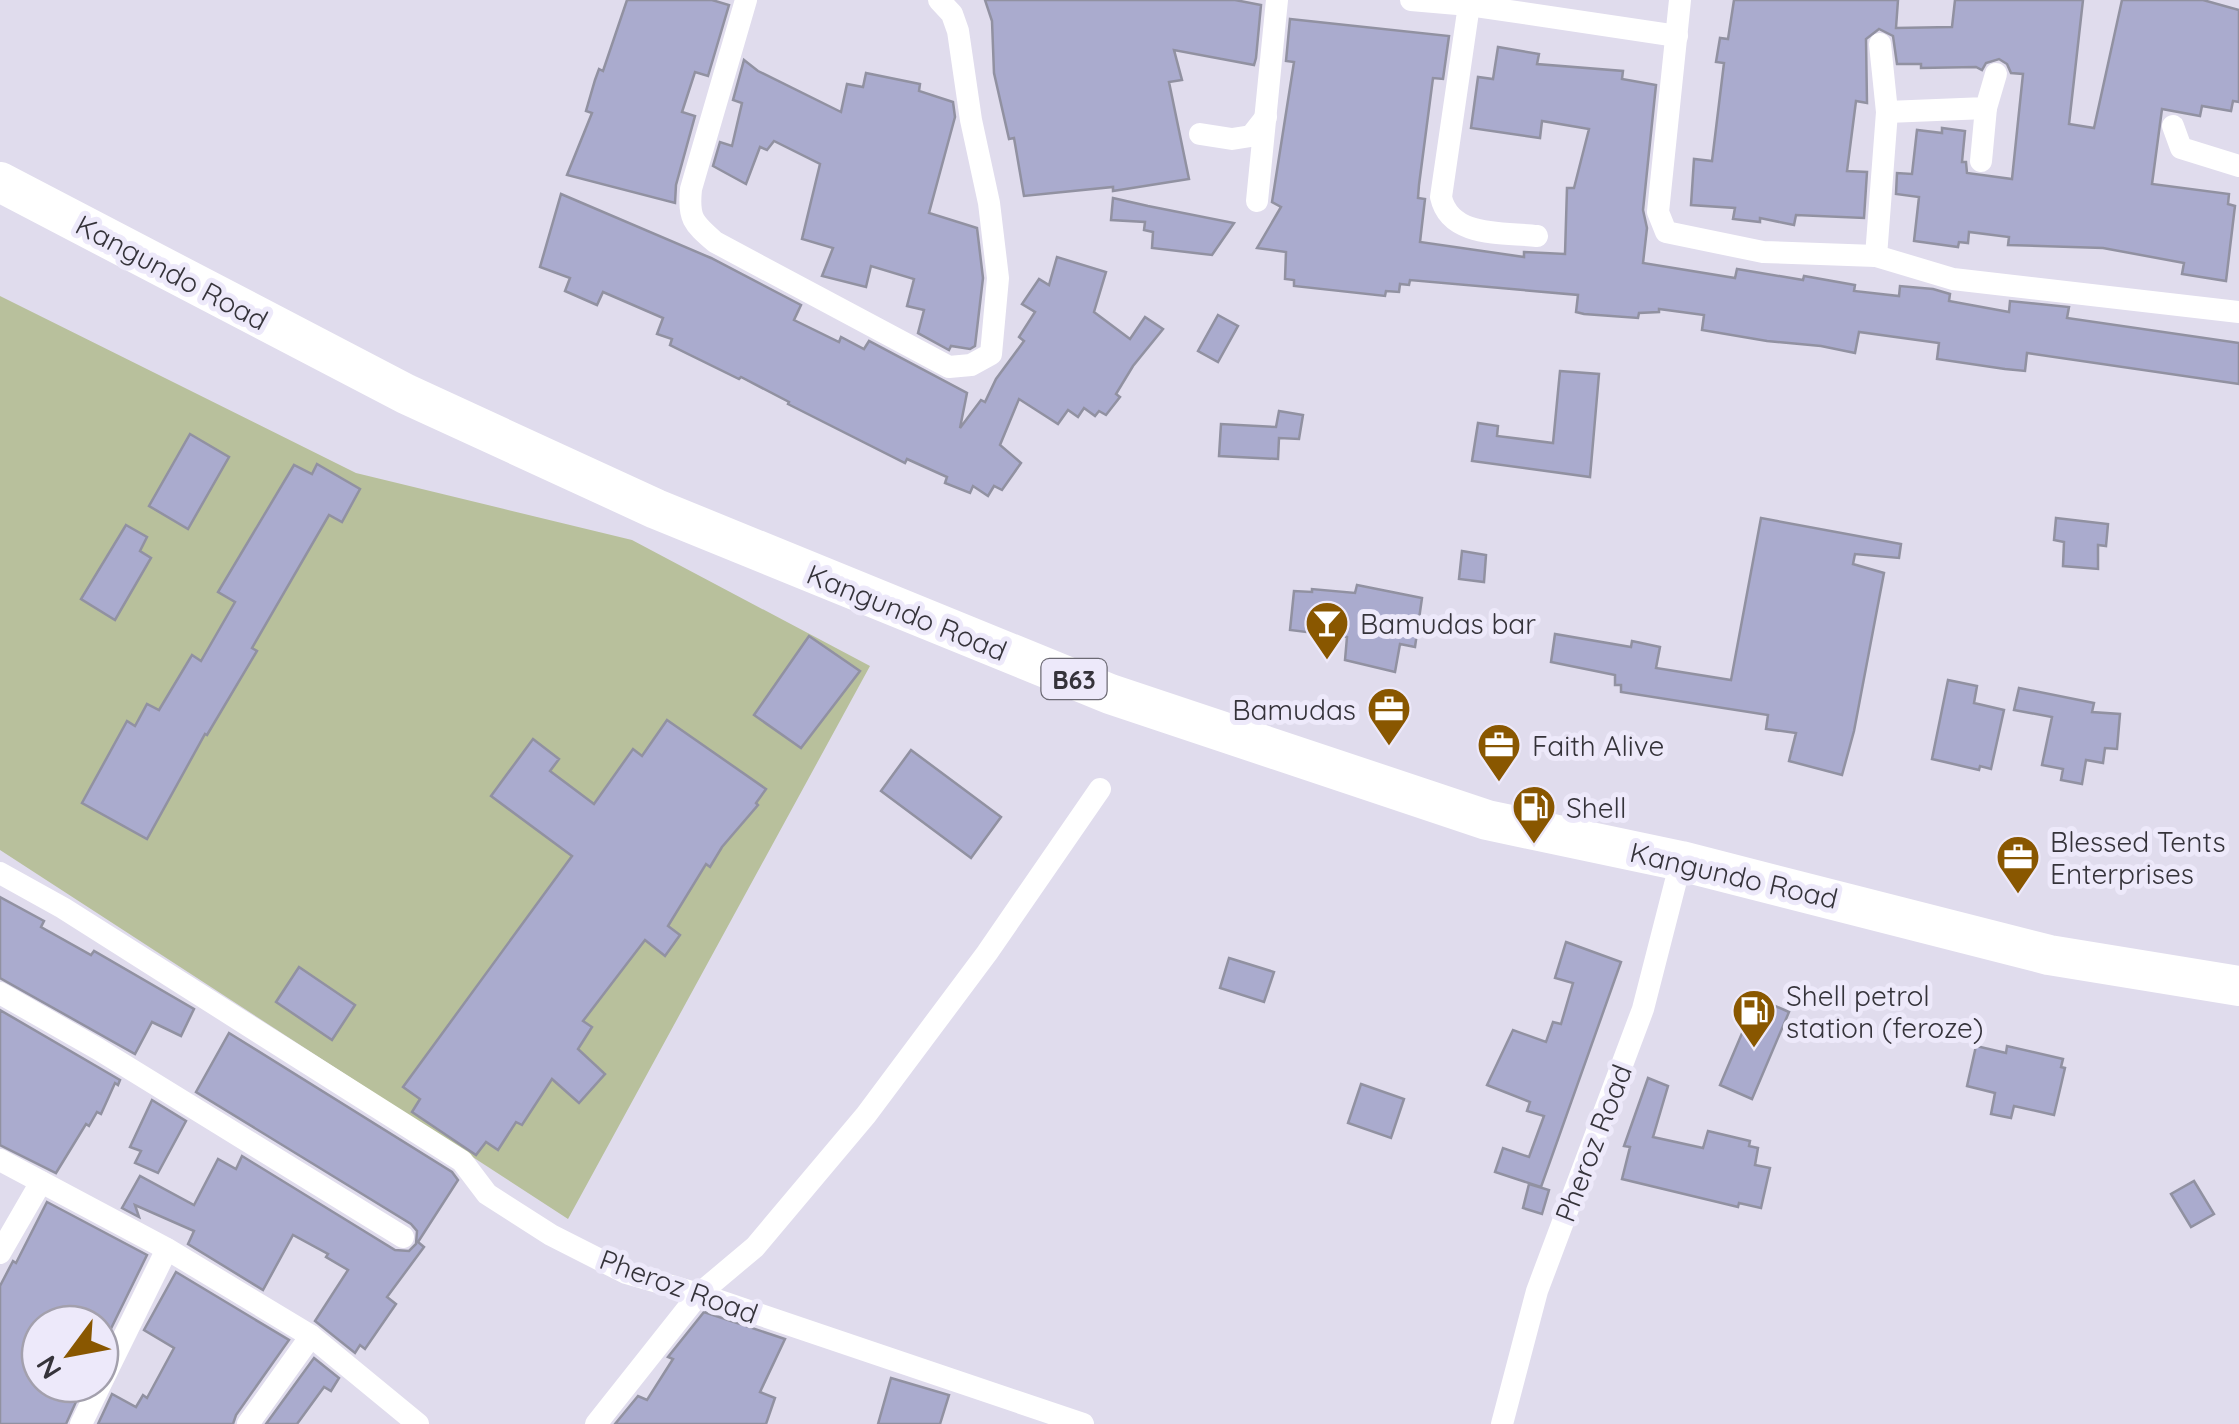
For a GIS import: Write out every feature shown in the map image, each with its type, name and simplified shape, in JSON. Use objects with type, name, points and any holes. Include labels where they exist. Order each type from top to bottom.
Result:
[{"type":"highway","name":"Kangundo Road","points":[[0,182],[406,394],[656,509],[1110,694],[1488,820],[1680,860],[2049,956],[2231,987]]},
{"type":"street","points":[[746,0],[691,188],[689,206],[694,224],[715,242],[949,367],[972,364],[990,354],[998,278],[990,204],[971,120],[958,30],[952,14],[940,0]]},
{"type":"street","points":[[1257,201],[1278,0]]},
{"type":"street","points":[[1411,0],[1677,36]]},
{"type":"street","points":[[1680,0],[1658,212],[1666,232],[1763,252],[1876,256],[1952,278],[2239,312]]},
{"type":"street","points":[[1470,5],[1441,197],[1444,210],[1461,226],[1537,236]]},
{"type":"street","points":[[1876,256],[1887,112],[1880,44]]},
{"type":"street","points":[[1981,161],[1986,108],[1996,74]]},
{"type":"street","points":[[1887,112],[1986,108]]},
{"type":"street","points":[[1200,134],[1232,139],[1251,136],[1266,117]]},
{"type":"street","points":[[2173,126],[2181,148],[2239,166]]},
{"type":"street","points":[[596,1424],[699,1294],[754,1247],[866,1115],[987,954],[1100,789]]},
{"type":"street","name":"Pheroz Road","points":[[1502,1424],[1537,1291],[1643,1009],[1680,860]]},
{"type":"street","name":"Pheroz Road","points":[[0,873],[64,908],[462,1161],[486,1194],[626,1273],[699,1294],[1082,1424]]},
{"type":"street","points":[[0,992],[402,1237]]},
{"type":"street","points":[[0,1160],[167,1249],[312,1336],[418,1424]]},
{"type":"street","points":[[0,1253],[41,1182]]},
{"type":"street","points":[[80,1424],[167,1249]]},
{"type":"street","points":[[248,1424],[312,1336]]},
{"type":"green space","points":[[0,296],[356,473],[632,540],[870,666],[568,1219],[0,850]]},
{"type":"building","points":[[627,0],[712,0],[729,5],[708,76],[695,72],[682,112],[695,116],[676,185],[675,203],[567,175],[592,113],[586,111],[595,80],[599,69],[603,71]]},
{"type":"building","points":[[985,0],[1235,0],[1261,5],[1256,58],[1254,65],[1174,50],[1182,80],[1169,82],[1189,179],[1113,191],[1113,187],[1024,196],[1014,138],[1009,139],[994,73],[992,21]]},
{"type":"building","points":[[1734,0],[1898,0],[1896,28],[1952,27],[1955,0],[2083,0],[2069,124],[2094,128],[2122,0],[2203,0],[2239,10],[2239,102],[2233,101],[2231,111],[2202,106],[2200,116],[2162,109],[2152,184],[2229,194],[2228,204],[2235,206],[2226,281],[2182,274],[2184,263],[2103,248],[2008,245],[2009,237],[1969,232],[1968,243],[1959,242],[1958,247],[1914,241],[1919,197],[1896,194],[1897,173],[1912,174],[1917,130],[1965,131],[1962,162],[1966,162],[1967,173],[2012,179],[2023,74],[2011,73],[1999,59],[1986,63],[1982,70],[1897,64],[1893,36],[1879,29],[1866,39],[1867,103],[1856,101],[1847,171],[1867,172],[1864,218],[1796,215],[1794,225],[1760,218],[1760,222],[1733,219],[1735,208],[1691,205],[1694,159],[1712,161],[1724,63],[1716,62],[1720,38],[1728,39]]},
{"type":"building","points":[[1290,19],[1449,36],[1443,79],[1433,78],[1419,185],[1418,198],[1425,199],[1420,242],[1524,257],[1524,252],[1565,254],[1567,188],[1574,188],[1589,129],[1542,121],[1540,138],[1471,128],[1478,77],[1493,79],[1498,47],[1539,54],[1537,64],[1623,71],[1622,79],[1656,85],[1643,210],[1647,228],[1643,263],[1735,278],[1737,269],[1803,280],[1804,276],[1855,285],[1854,291],[1899,296],[1900,286],[1933,289],[1950,294],[1949,301],[2009,312],[2010,301],[2069,307],[2067,318],[2239,343],[2239,384],[2027,353],[2025,371],[2005,369],[1937,359],[1939,343],[1859,332],[1855,353],[1702,330],[1704,315],[1659,309],[1639,313],[1638,318],[1584,314],[1576,312],[1578,295],[1410,280],[1409,285],[1400,284],[1399,292],[1386,291],[1385,296],[1294,286],[1294,280],[1285,279],[1286,252],[1257,248],[1281,207],[1272,202],[1294,62],[1286,61]]},
{"type":"building","points":[[744,60],[758,71],[841,112],[847,84],[863,87],[866,73],[920,84],[919,91],[953,102],[955,117],[929,213],[977,228],[983,278],[975,346],[951,346],[949,350],[918,333],[924,310],[907,306],[914,279],[871,266],[866,287],[822,276],[833,248],[802,239],[820,164],[774,141],[767,150],[760,147],[746,184],[713,166],[720,142],[732,146],[742,103],[733,100]]},
{"type":"building","points":[[561,194],[711,258],[801,305],[794,320],[839,342],[841,337],[864,349],[869,341],[967,393],[960,428],[981,400],[985,402],[996,379],[1024,341],[1019,337],[1035,312],[1022,304],[1039,279],[1049,285],[1057,257],[1106,272],[1094,312],[1130,339],[1145,317],[1163,329],[1133,366],[1116,394],[1120,397],[1106,415],[1099,411],[1095,416],[1084,408],[1078,417],[1068,410],[1058,424],[1019,399],[1000,445],[1021,463],[1002,490],[994,486],[988,496],[973,486],[970,493],[945,483],[947,477],[907,459],[905,463],[741,377],[670,345],[672,339],[657,334],[663,318],[603,292],[597,305],[565,291],[570,278],[540,267]]},
{"type":"building","points":[[1113,198],[1234,223],[1212,255],[1152,248],[1153,232],[1144,230],[1145,222],[1111,220]]},
{"type":"building","points":[[1218,315],[1238,326],[1218,362],[1198,351]]},
{"type":"building","points":[[1560,371],[1599,374],[1590,477],[1472,461],[1478,423],[1498,426],[1497,436],[1553,443]]},
{"type":"building","points":[[1279,411],[1303,415],[1299,439],[1279,438],[1278,459],[1219,456],[1221,424],[1276,427]]},
{"type":"building","points":[[190,434],[229,457],[188,529],[149,506]]},
{"type":"building","points":[[317,464],[360,489],[342,522],[329,515],[252,648],[257,651],[147,839],[82,803],[127,721],[135,726],[147,704],[159,710],[192,655],[201,661],[235,602],[218,592],[294,465],[312,474]]},
{"type":"building","points":[[1761,518],[1901,544],[1899,558],[1855,554],[1853,564],[1884,573],[1842,775],[1789,761],[1796,733],[1766,729],[1768,715],[1621,692],[1621,685],[1615,685],[1615,675],[1551,662],[1555,634],[1631,647],[1632,641],[1660,647],[1656,668],[1731,680]]},
{"type":"building","points":[[2056,518],[2108,524],[2106,546],[2098,545],[2098,569],[2063,566],[2064,542],[2054,540]]},
{"type":"building","points":[[126,525],[147,537],[140,551],[151,558],[115,620],[81,599]]},
{"type":"building","points":[[1462,551],[1486,555],[1484,582],[1459,579]]},
{"type":"building","points":[[1357,585],[1422,598],[1415,647],[1400,644],[1395,672],[1345,660],[1347,637],[1290,630],[1294,591],[1355,593]]},
{"type":"building","points":[[809,636],[860,671],[801,748],[754,715]]},
{"type":"building","points":[[1948,680],[1977,686],[1974,703],[2004,710],[1991,769],[1932,759]]},
{"type":"building","points":[[2019,688],[2094,703],[2092,712],[2120,714],[2117,749],[2105,748],[2103,763],[2086,760],[2082,784],[2061,780],[2063,769],[2042,765],[2052,717],[2014,710]]},
{"type":"building","points":[[667,720],[766,789],[710,867],[706,864],[668,926],[680,935],[665,956],[645,940],[583,1021],[592,1027],[578,1049],[605,1074],[579,1103],[552,1079],[522,1125],[516,1122],[498,1150],[486,1142],[476,1155],[412,1112],[420,1099],[403,1087],[572,856],[491,796],[533,739],[559,759],[550,771],[594,804],[633,749],[642,756]]},
{"type":"building","points":[[911,750],[1001,817],[971,858],[881,791]]},
{"type":"building","points":[[0,897],[44,921],[41,927],[91,955],[94,951],[194,1009],[181,1036],[152,1022],[135,1054],[0,978]]},
{"type":"building","points":[[1566,942],[1621,962],[1541,1187],[1495,1172],[1503,1148],[1529,1157],[1544,1116],[1527,1111],[1530,1102],[1487,1085],[1513,1030],[1546,1042],[1553,1022],[1561,1024],[1573,983],[1555,978]]},
{"type":"building","points":[[1229,958],[1274,972],[1264,1002],[1220,988]]},
{"type":"building","points":[[299,967],[355,1005],[332,1040],[276,1002]]},
{"type":"building","name":"Shell petrol station (feroze)","points":[[1757,998],[1789,1012],[1752,1099],[1720,1085]]},
{"type":"building","points":[[0,1010],[120,1080],[101,1114],[97,1112],[89,1126],[86,1124],[56,1173],[0,1145]]},
{"type":"building","points":[[229,1033],[452,1172],[458,1180],[418,1242],[424,1247],[387,1297],[396,1304],[365,1349],[360,1345],[355,1353],[315,1321],[348,1270],[326,1257],[328,1254],[293,1235],[263,1290],[188,1244],[194,1231],[135,1205],[139,1217],[122,1208],[140,1176],[194,1205],[218,1159],[236,1169],[242,1156],[395,1250],[409,1251],[416,1244],[417,1231],[411,1224],[196,1092]]},
{"type":"building","points":[[1976,1046],[2006,1053],[2007,1046],[2063,1059],[2061,1067],[2065,1068],[2054,1115],[2014,1106],[2011,1118],[1991,1114],[1995,1093],[1967,1086]]},
{"type":"building","points":[[1648,1078],[1668,1086],[1653,1137],[1703,1148],[1708,1131],[1750,1141],[1749,1146],[1758,1148],[1755,1165],[1770,1168],[1761,1208],[1739,1203],[1738,1207],[1622,1179],[1630,1147],[1624,1146]]},
{"type":"building","points":[[1361,1084],[1404,1099],[1391,1138],[1348,1123]]},
{"type":"building","points":[[152,1100],[186,1121],[158,1173],[135,1163],[141,1151],[130,1147]]},
{"type":"building","points":[[2194,1181],[2214,1214],[2191,1227],[2171,1194]]},
{"type":"building","points":[[1529,1184],[1549,1190],[1542,1214],[1523,1208]]},
{"type":"building","points":[[47,1202],[147,1255],[120,1310],[120,1304],[20,1304],[20,1404],[75,1404],[66,1424],[0,1424],[0,1286],[13,1261],[16,1263]]},
{"type":"building","points":[[176,1272],[289,1340],[233,1424],[98,1424],[107,1404],[120,1404],[120,1398],[136,1407],[143,1395],[147,1398],[174,1348],[144,1330]]},
{"type":"building","points":[[704,1312],[785,1339],[760,1392],[775,1398],[766,1424],[615,1424],[638,1396],[647,1400],[673,1359],[668,1357]]},
{"type":"building","points":[[314,1358],[339,1378],[331,1391],[324,1387],[297,1424],[266,1424]]},
{"type":"building","points":[[891,1378],[949,1395],[940,1424],[878,1424]]},
{"type":"place","name":"Bamudas bar","points":[[1327,661]]},
{"type":"place","name":"Bamudas","points":[[1389,747]]},
{"type":"place","name":"Faith Alive","points":[[1499,783]]},
{"type":"place","name":"Shell","points":[[1534,845]]},
{"type":"place","name":"Blessed Tents Enterprises","points":[[2018,895]]},
{"type":"place","name":"Shell petrol station (feroze)","points":[[1754,1049]]}]
